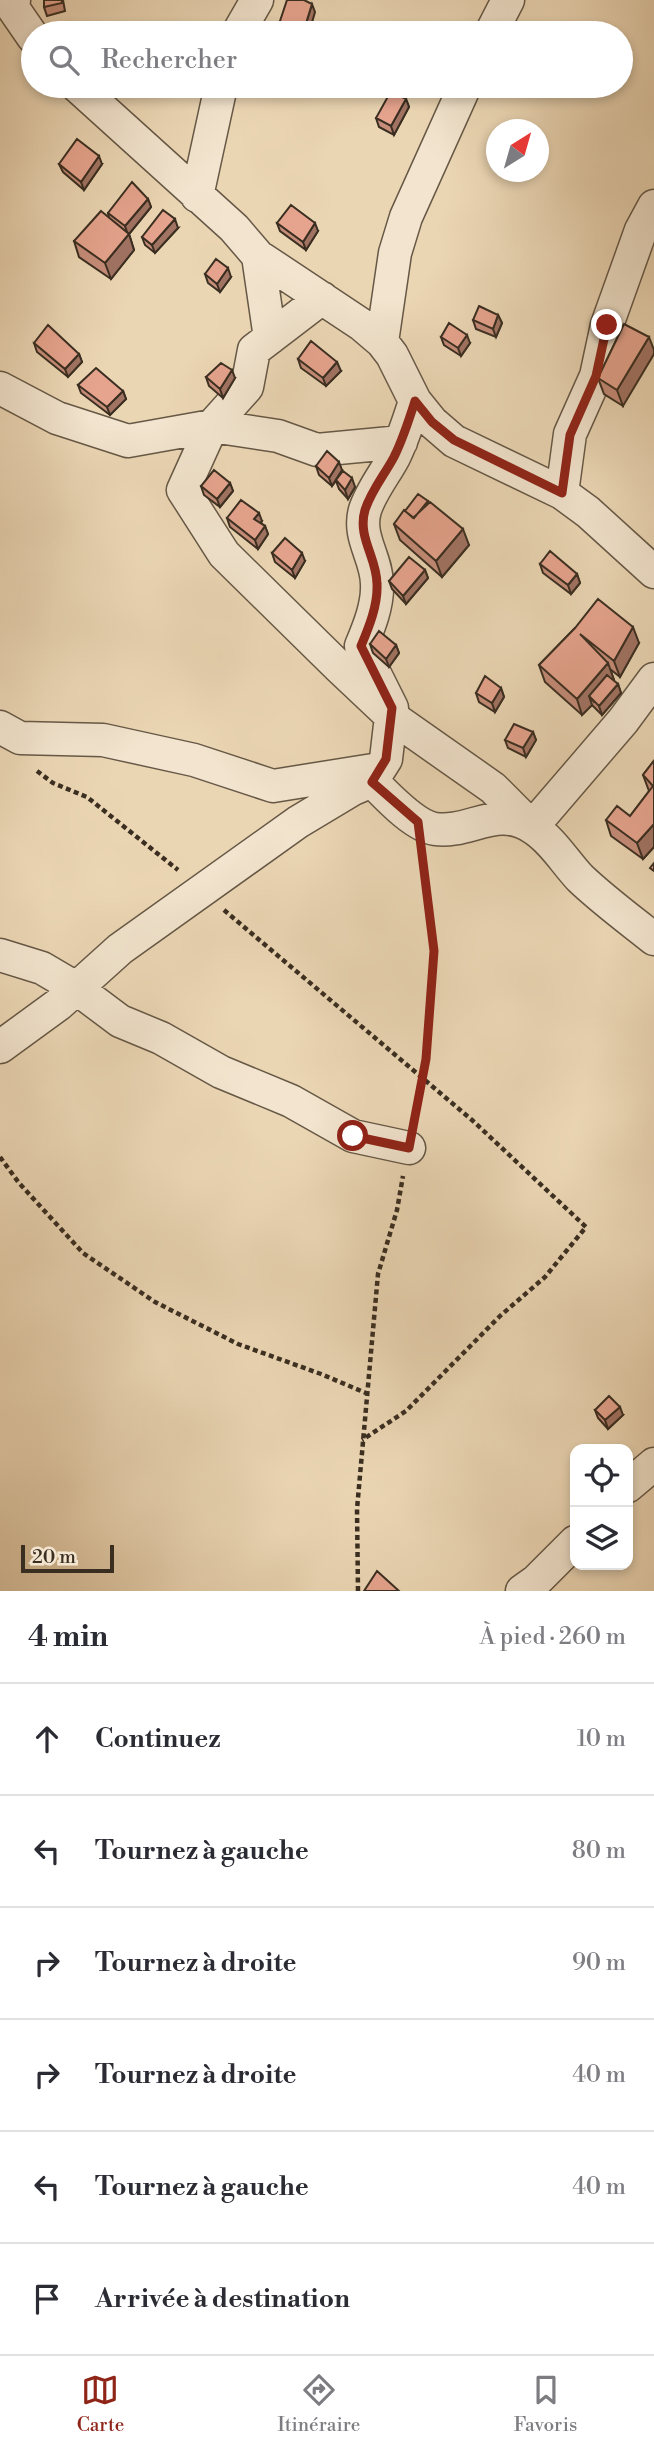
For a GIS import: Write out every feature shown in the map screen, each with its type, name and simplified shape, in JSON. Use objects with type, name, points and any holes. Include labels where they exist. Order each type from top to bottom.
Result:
[{"type":"street","points":[[14,0],[13,8],[22,21]]},
{"type":"street","points":[[245,21],[257,0]]},
{"type":"street","points":[[497,21],[508,0]]},
{"type":"street","points":[[90,98],[234,228],[258,256],[362,325],[382,342],[392,355],[415,401],[432,422],[454,440],[562,493],[588,512],[654,572]]},
{"type":"street","points":[[197,196],[218,98]]},
{"type":"street","points":[[382,342],[395,253],[406,217],[460,98]]},
{"type":"street","points":[[562,493],[570,435],[596,376],[607,325],[640,230],[654,206]]},
{"type":"street","points":[[258,256],[270,338]]},
{"type":"street","points":[[322,298],[254,350],[247,387],[212,426],[183,490],[225,554],[290,621],[392,717],[493,788],[590,887],[654,939]]},
{"type":"street","points":[[0,388],[57,418],[128,441],[212,426],[278,436],[317,450],[401,442]]},
{"type":"street","points":[[0,1047],[76,988],[120,949],[299,822],[376,775],[386,759],[392,708],[361,646],[371,621],[377,584],[363,524],[366,508],[401,442],[415,401]]},
{"type":"street","points":[[532,827],[654,679]]},
{"type":"street","points":[[10,732],[103,740],[194,760],[272,786],[376,775]]},
{"type":"street","points":[[376,775],[418,822],[434,829],[455,828],[491,818],[508,818],[532,827]]},
{"type":"street","points":[[0,955],[42,968],[76,988],[120,1021],[161,1038],[221,1072],[291,1101],[353,1136],[409,1148]]},
{"type":"street","points":[[633,1482],[654,1464]]},
{"type":"street","points":[[522,1591],[570,1547]]},
{"type":"path","points":[[10,732],[26,762],[53,783],[87,797],[203,891],[472,1121],[586,1227],[545,1277],[500,1316],[406,1411],[362,1440]]},
{"type":"path","points":[[358,1591],[357,1509],[378,1275],[397,1209],[422,1079],[434,951],[418,822]]},
{"type":"path","points":[[0,1157],[19,1183],[83,1253],[155,1302],[238,1344],[366,1393]]},
{"type":"building","points":[[44,0],[62,0],[62,3],[44,7]]},
{"type":"building","points":[[287,0],[304,0],[312,4],[307,21],[280,21]]},
{"type":"building","points":[[387,98],[406,99],[391,126],[376,118]]},
{"type":"building","points":[[77,139],[99,156],[81,182],[59,164]]},
{"type":"building","points":[[132,182],[148,199],[125,226],[108,213]]},
{"type":"building","points":[[291,205],[315,223],[303,242],[277,223]]},
{"type":"building","points":[[163,210],[175,219],[152,245],[142,237]]},
{"type":"building","points":[[101,211],[129,234],[105,263],[74,241]]},
{"type":"building","points":[[216,259],[228,268],[217,284],[205,274]]},
{"type":"building","points":[[479,306],[498,315],[493,329],[473,320]]},
{"type":"building","points":[[449,323],[467,335],[458,348],[441,337]]},
{"type":"building","points":[[624,324],[649,337],[617,390],[598,378]]},
{"type":"building","points":[[48,325],[79,354],[65,369],[34,343]]},
{"type":"building","points":[[311,341],[337,362],[323,378],[298,359]]},
{"type":"building","points":[[221,363],[232,370],[220,389],[206,377]]},
{"type":"building","points":[[96,368],[123,391],[107,407],[78,385]]},
{"type":"building","points":[[327,451],[339,462],[329,478],[316,466]]},
{"type":"building","points":[[214,470],[230,483],[217,499],[201,486]]},
{"type":"building","points":[[343,471],[352,478],[345,490],[336,480]]},
{"type":"building","points":[[418,494],[428,501],[414,518],[405,511]]},
{"type":"building","points":[[241,500],[259,513],[254,519],[265,526],[255,540],[227,518]]},
{"type":"building","points":[[430,502],[463,529],[436,561],[394,524],[404,510],[413,518]]},
{"type":"building","points":[[285,538],[302,553],[292,570],[272,553]]},
{"type":"building","points":[[550,551],[577,574],[568,585],[540,564]]},
{"type":"building","points":[[409,557],[425,570],[403,596],[389,581]]},
{"type":"building","points":[[598,599],[633,627],[614,661],[580,634],[608,663],[577,699],[539,665],[575,628]]},
{"type":"building","points":[[379,631],[396,645],[386,659],[370,644]]},
{"type":"building","points":[[607,675],[618,684],[599,706],[589,696]]},
{"type":"building","points":[[485,676],[501,688],[492,703],[476,693]]},
{"type":"building","points":[[514,724],[533,732],[523,748],[505,740]]},
{"type":"building","points":[[653,762],[654,824],[637,843],[606,820],[617,806],[630,816],[653,786],[643,775]]},
{"type":"building","points":[[609,1396],[620,1407],[605,1420],[595,1410]]},
{"type":"building","points":[[377,1571],[399,1591],[364,1591]]},
{"type":"route","points":[[353,1136],[409,1148],[426,1059],[434,951],[418,822],[372,782],[386,759],[392,708],[371,671],[361,646],[371,621],[377,584],[374,565],[366,546],[363,524],[366,508],[394,458],[415,401],[432,422],[454,440],[562,493],[570,435],[596,376],[607,325]]}]
